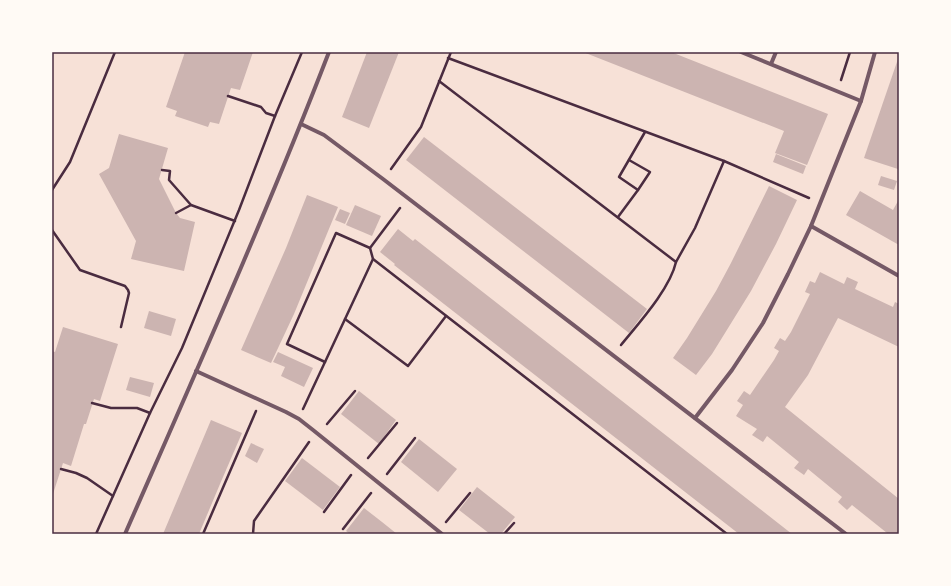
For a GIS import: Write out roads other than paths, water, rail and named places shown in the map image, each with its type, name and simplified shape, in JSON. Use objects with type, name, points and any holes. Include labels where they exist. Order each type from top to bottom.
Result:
[{"type":"street","points":[[125,534],[301,124],[329,52]]},
{"type":"street","points":[[741,52],[861,101]]},
{"type":"street","points":[[771,64],[776,52]]},
{"type":"street","points":[[695,418],[732,370],[763,323],[788,274],[811,226],[861,101],[875,52]]},
{"type":"street","points":[[301,124],[324,135],[383,179],[846,534]]},
{"type":"street","points":[[811,226],[899,276]]},
{"type":"street","points":[[196,371],[299,419],[440,533]]}]
